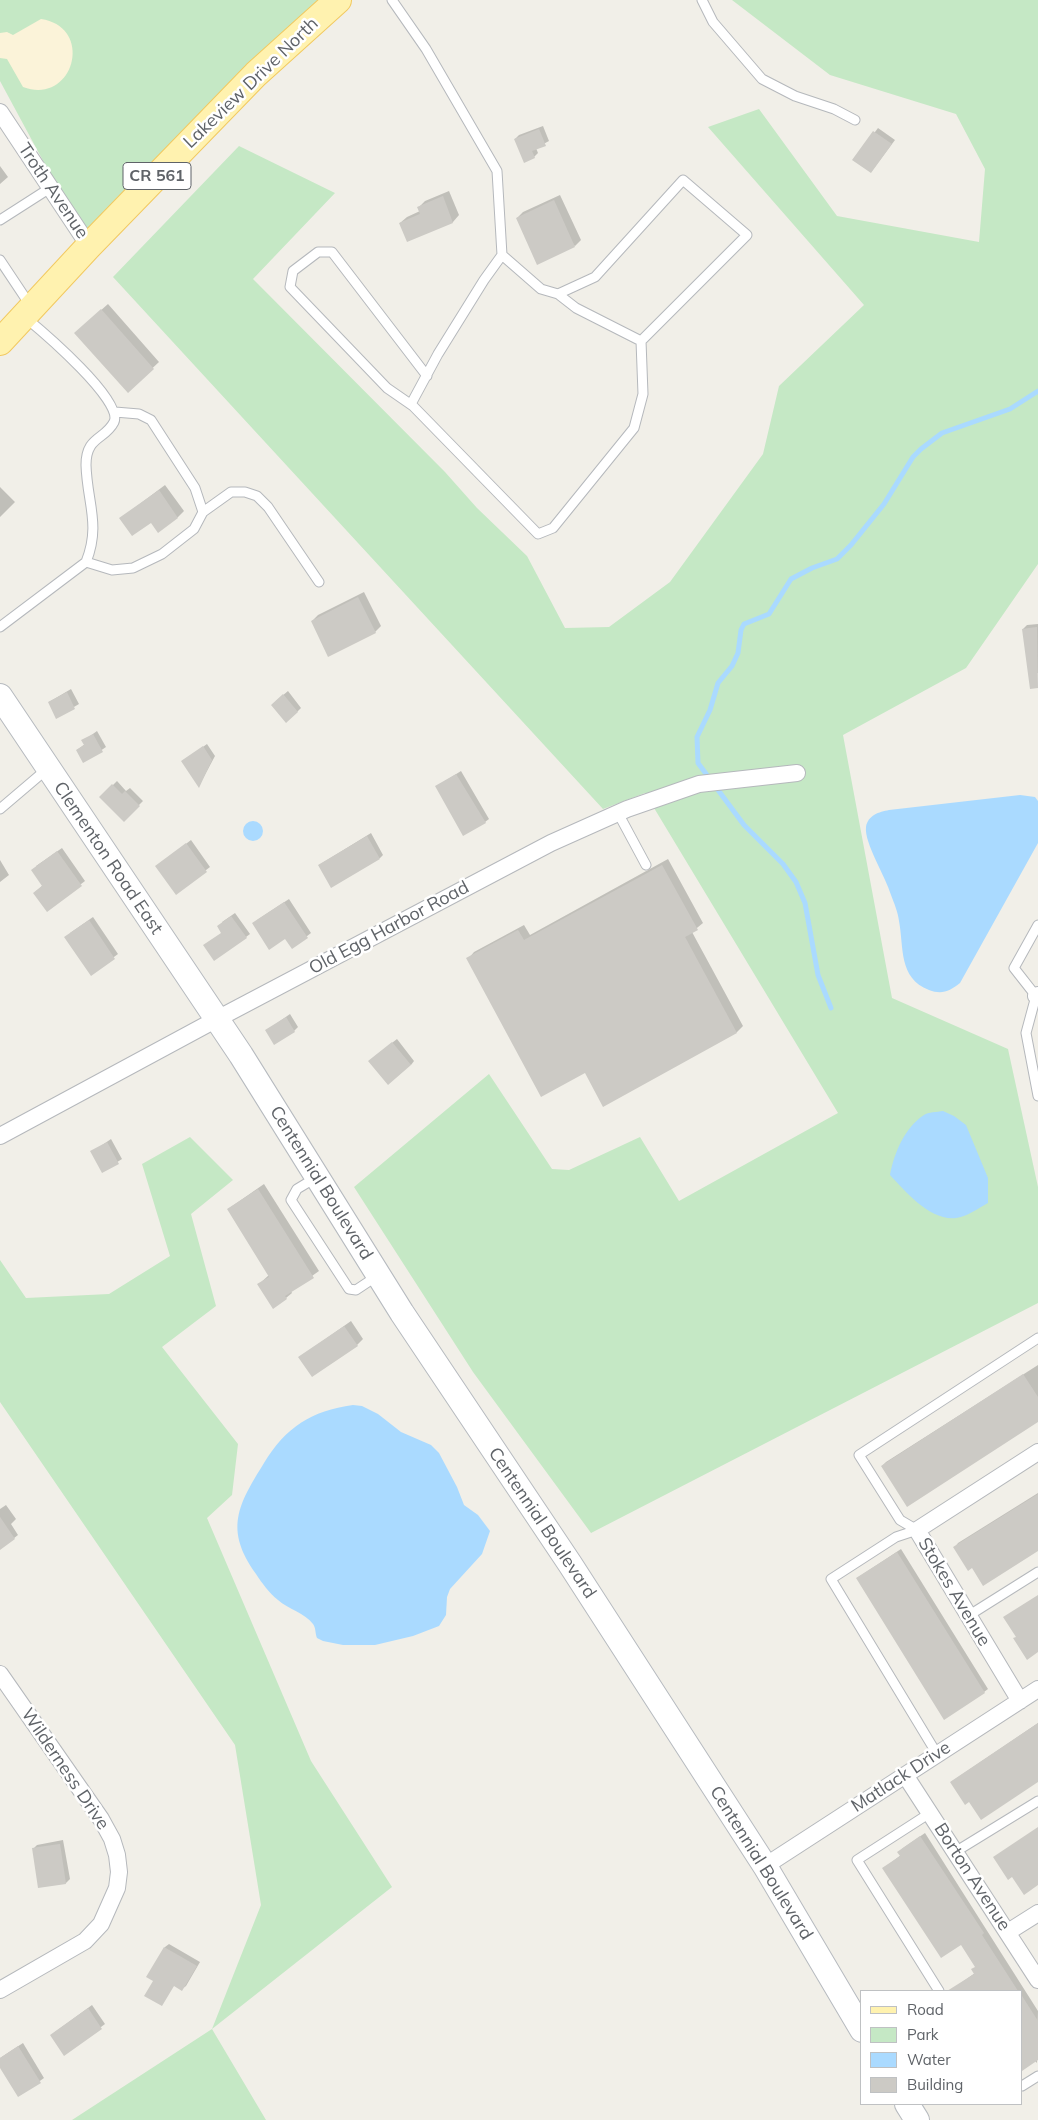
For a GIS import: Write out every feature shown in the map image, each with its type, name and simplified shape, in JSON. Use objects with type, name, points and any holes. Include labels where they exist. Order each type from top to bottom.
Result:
[{"type":"main road","name":"Lakeview Drive North","points":[[0,342],[89,246],[256,74],[338,0]]},
{"type":"main road","name":"Clementon Road East","points":[[6,709],[217,1019]]},
{"type":"main road","name":"Centennial Boulevard","points":[[217,1019],[378,1275],[570,1564],[765,1866],[860,2027]]},
{"type":"main road","points":[[908,2105],[917,2120]]},
{"type":"street","name":"Troth Avenue","points":[[0,112],[89,246]]},
{"type":"street","name":"Old Egg Harbor Road","points":[[0,1136],[551,843],[618,813],[699,784],[797,773]]},
{"type":"street","name":"Stokes Avenue","points":[[1020,1701],[917,1530],[1038,1452]]},
{"type":"street","name":"Wilderness Drive","points":[[0,1674],[101,1818],[114,1847],[119,1872],[117,1888],[101,1924],[85,1941],[0,1990]]},
{"type":"street","name":"Matlack Drive","points":[[765,1866],[1038,1689]]},
{"type":"street","name":"Borton Avenue","points":[[905,1775],[1038,1980]]},
{"type":"street","points":[[1008,1932],[1038,1913]]},
{"type":"lane","points":[[392,0],[426,49],[497,171],[502,256],[479,288],[411,404]]},
{"type":"lane","points":[[702,0],[713,22],[762,79],[795,96],[834,109],[855,120]]},
{"type":"lane","points":[[427,376],[332,252],[318,252],[293,271],[290,287],[388,388],[411,404],[538,534],[554,528],[634,428],[643,394],[641,341],[747,235],[683,180],[596,277],[558,294]]},
{"type":"lane","points":[[0,220],[50,188]]},
{"type":"lane","points":[[502,256],[541,290],[558,294],[576,308],[641,341]]},
{"type":"lane","points":[[0,260],[28,312],[96,386],[115,412],[114,422],[97,438],[86,456],[94,527],[92,546],[86,562],[0,627]]},
{"type":"lane","points":[[115,412],[139,414],[151,420],[195,488],[203,512]]},
{"type":"lane","points":[[86,562],[112,570],[133,568],[162,554],[194,529],[203,512],[231,492],[245,492],[257,496],[268,507],[320,582]]},
{"type":"lane","points":[[0,810],[47,768]]},
{"type":"lane","points":[[618,813],[646,865]]},
{"type":"lane","points":[[1038,926],[1014,968],[1037,996],[1026,1033],[1038,1096]]},
{"type":"lane","points":[[317,1177],[297,1189],[291,1200],[349,1289],[356,1290],[378,1275]]},
{"type":"lane","points":[[917,1530],[900,1520],[859,1455],[1038,1338]]},
{"type":"lane","points":[[917,1530],[896,1537],[831,1579],[937,1754]]},
{"type":"lane","points":[[968,1616],[1038,1572]]},
{"type":"lane","points":[[955,1852],[1038,1800]]},
{"type":"lane","points":[[930,1813],[858,1860],[938,1990]]},
{"type":"lane","points":[[1023,2085],[1038,2076]]},
{"type":"green space","points":[[0,0],[341,0],[89,246],[0,81]]},
{"type":"green space","points":[[732,0],[1038,0],[1038,564],[966,668],[843,735],[892,998],[1008,1049],[1038,1187],[1038,1303],[591,1533],[473,1372],[354,1187],[489,1074],[552,1169],[569,1170],[640,1137],[679,1201],[838,1113],[645,793],[603,809],[113,277],[239,146],[335,193],[253,279],[445,472],[477,508],[527,556],[565,628],[609,627],[670,582],[763,454],[779,386],[864,305],[708,127],[759,109],[837,216],[979,242],[985,169],[956,114],[830,75]]},
{"type":"green space","points":[[190,1137],[233,1180],[191,1214],[216,1306],[162,1347],[238,1444],[232,1495],[207,1518],[311,1761],[392,1887],[212,2029],[261,1905],[235,1745],[0,1402],[0,1260],[26,1298],[109,1294],[170,1256],[142,1164]]},
{"type":"green space","points":[[212,2029],[266,2120],[72,2120]]},
{"type":"sand","points":[[41,19],[58,25],[68,36],[72,49],[71,63],[65,76],[55,86],[41,90],[23,87],[7,59],[0,58],[0,33],[7,32],[13,35]]},
{"type":"water","points":[[1020,795],[1035,797],[1038,801],[1038,843],[960,983],[946,991],[929,990],[919,985],[907,970],[904,961],[898,914],[868,842],[866,834],[867,823],[874,815],[889,810]]},
{"type":"water","points":[[253,821],[260,824],[263,831],[260,838],[253,841],[246,838],[243,831],[246,824]]},
{"type":"water","points":[[943,1111],[966,1125],[988,1178],[988,1203],[956,1218],[946,1218],[928,1210],[911,1197],[890,1175],[897,1150],[911,1127],[926,1114]]},
{"type":"water","points":[[353,1405],[362,1406],[378,1414],[401,1432],[431,1445],[439,1453],[464,1505],[478,1515],[490,1531],[482,1554],[450,1589],[447,1597],[446,1615],[439,1626],[413,1636],[375,1645],[343,1645],[317,1638],[314,1626],[310,1620],[282,1603],[263,1584],[246,1558],[240,1544],[238,1530],[238,1517],[247,1492],[272,1450],[281,1440],[291,1430],[312,1416]]},
{"type":"building","points":[[539,129],[546,146],[532,151],[535,158],[524,163],[514,139]]},
{"type":"building","points":[[873,131],[892,144],[871,173],[852,160]]},
{"type":"building","points":[[443,196],[453,223],[407,242],[399,223],[420,214],[417,207]]},
{"type":"building","points":[[554,200],[575,247],[537,265],[516,218]]},
{"type":"building","points":[[101,309],[154,369],[128,393],[74,333]]},
{"type":"building","points":[[159,490],[178,518],[158,533],[151,523],[132,536],[119,518]]},
{"type":"building","points":[[358,597],[376,633],[328,657],[311,621]]},
{"type":"building","points":[[1037,627],[1038,688],[1030,689],[1022,629]]},
{"type":"building","points":[[67,692],[75,709],[56,719],[48,702]]},
{"type":"building","points":[[283,694],[298,712],[286,723],[271,705]]},
{"type":"building","points":[[93,734],[103,752],[83,763],[76,750],[84,745],[81,740]]},
{"type":"building","points":[[203,746],[212,760],[199,788],[181,761]]},
{"type":"building","points":[[456,774],[486,823],[463,836],[435,786]]},
{"type":"building","points":[[112,784],[122,794],[125,791],[140,806],[124,822],[99,797]]},
{"type":"building","points":[[367,836],[380,859],[331,888],[318,865]]},
{"type":"building","points":[[186,843],[207,872],[176,895],[155,866]]},
{"type":"building","points":[[57,851],[82,886],[47,912],[33,893],[42,886],[31,870]]},
{"type":"building","points":[[662,865],[698,930],[685,937],[737,1033],[603,1107],[585,1073],[541,1097],[466,958],[518,930],[524,940]]},
{"type":"building","points":[[284,902],[308,938],[292,949],[285,939],[269,950],[252,923]]},
{"type":"building","points":[[231,916],[247,938],[214,961],[203,945],[221,933],[217,926]]},
{"type":"building","points":[[89,920],[115,959],[91,976],[64,937]]},
{"type":"building","points":[[286,1017],[295,1032],[274,1045],[265,1030]]},
{"type":"building","points":[[392,1042],[411,1065],[388,1085],[368,1061]]},
{"type":"building","points":[[107,1142],[119,1164],[102,1173],[90,1151]]},
{"type":"building","points":[[258,1189],[314,1278],[285,1296],[287,1299],[273,1309],[257,1284],[269,1277],[227,1209]]},
{"type":"building","points":[[344,1326],[358,1346],[312,1377],[298,1357]]},
{"type":"building","points":[[1023,1374],[1038,1397],[1038,1422],[907,1507],[881,1466]]},
{"type":"building","points":[[1038,1494],[1038,1551],[983,1586],[972,1568],[968,1571],[953,1547]]},
{"type":"building","points":[[0,1517],[15,1539],[0,1550]]},
{"type":"building","points":[[897,1552],[985,1693],[944,1720],[856,1578]]},
{"type":"building","points":[[1038,1595],[1038,1652],[1027,1660],[1013,1638],[1016,1637],[1003,1617]]},
{"type":"building","points":[[1038,1723],[1038,1782],[981,1820],[969,1802],[965,1805],[950,1782]]},
{"type":"building","points":[[1038,1827],[1038,1885],[1024,1895],[1012,1877],[1008,1880],[993,1857]]},
{"type":"building","points":[[920,1836],[984,1933],[982,1935],[1017,1990],[949,1990],[974,1974],[971,1969],[975,1967],[961,1945],[941,1958],[882,1868],[900,1856],[897,1852]]},
{"type":"building","points":[[60,1844],[66,1884],[38,1888],[32,1848]]},
{"type":"building","points":[[164,1947],[197,1966],[182,1991],[174,1986],[162,2006],[144,1996],[153,1981],[146,1977]]},
{"type":"building","points":[[1023,1998],[1038,2021],[1038,2060],[1023,2070]]},
{"type":"building","points":[[88,2008],[102,2029],[64,2056],[50,2035]]},
{"type":"building","points":[[18,2046],[41,2083],[18,2097],[0,2068],[0,2058]]},
{"type":"waterway","points":[[831,1008],[818,975],[805,903],[796,882],[783,864],[744,825],[698,763],[697,737],[710,710],[718,683],[732,666],[738,653],[741,630],[744,624],[769,614],[791,579],[812,568],[837,559],[851,545],[884,504],[913,457],[921,449],[942,433],[1010,409],[1038,391]]}]
